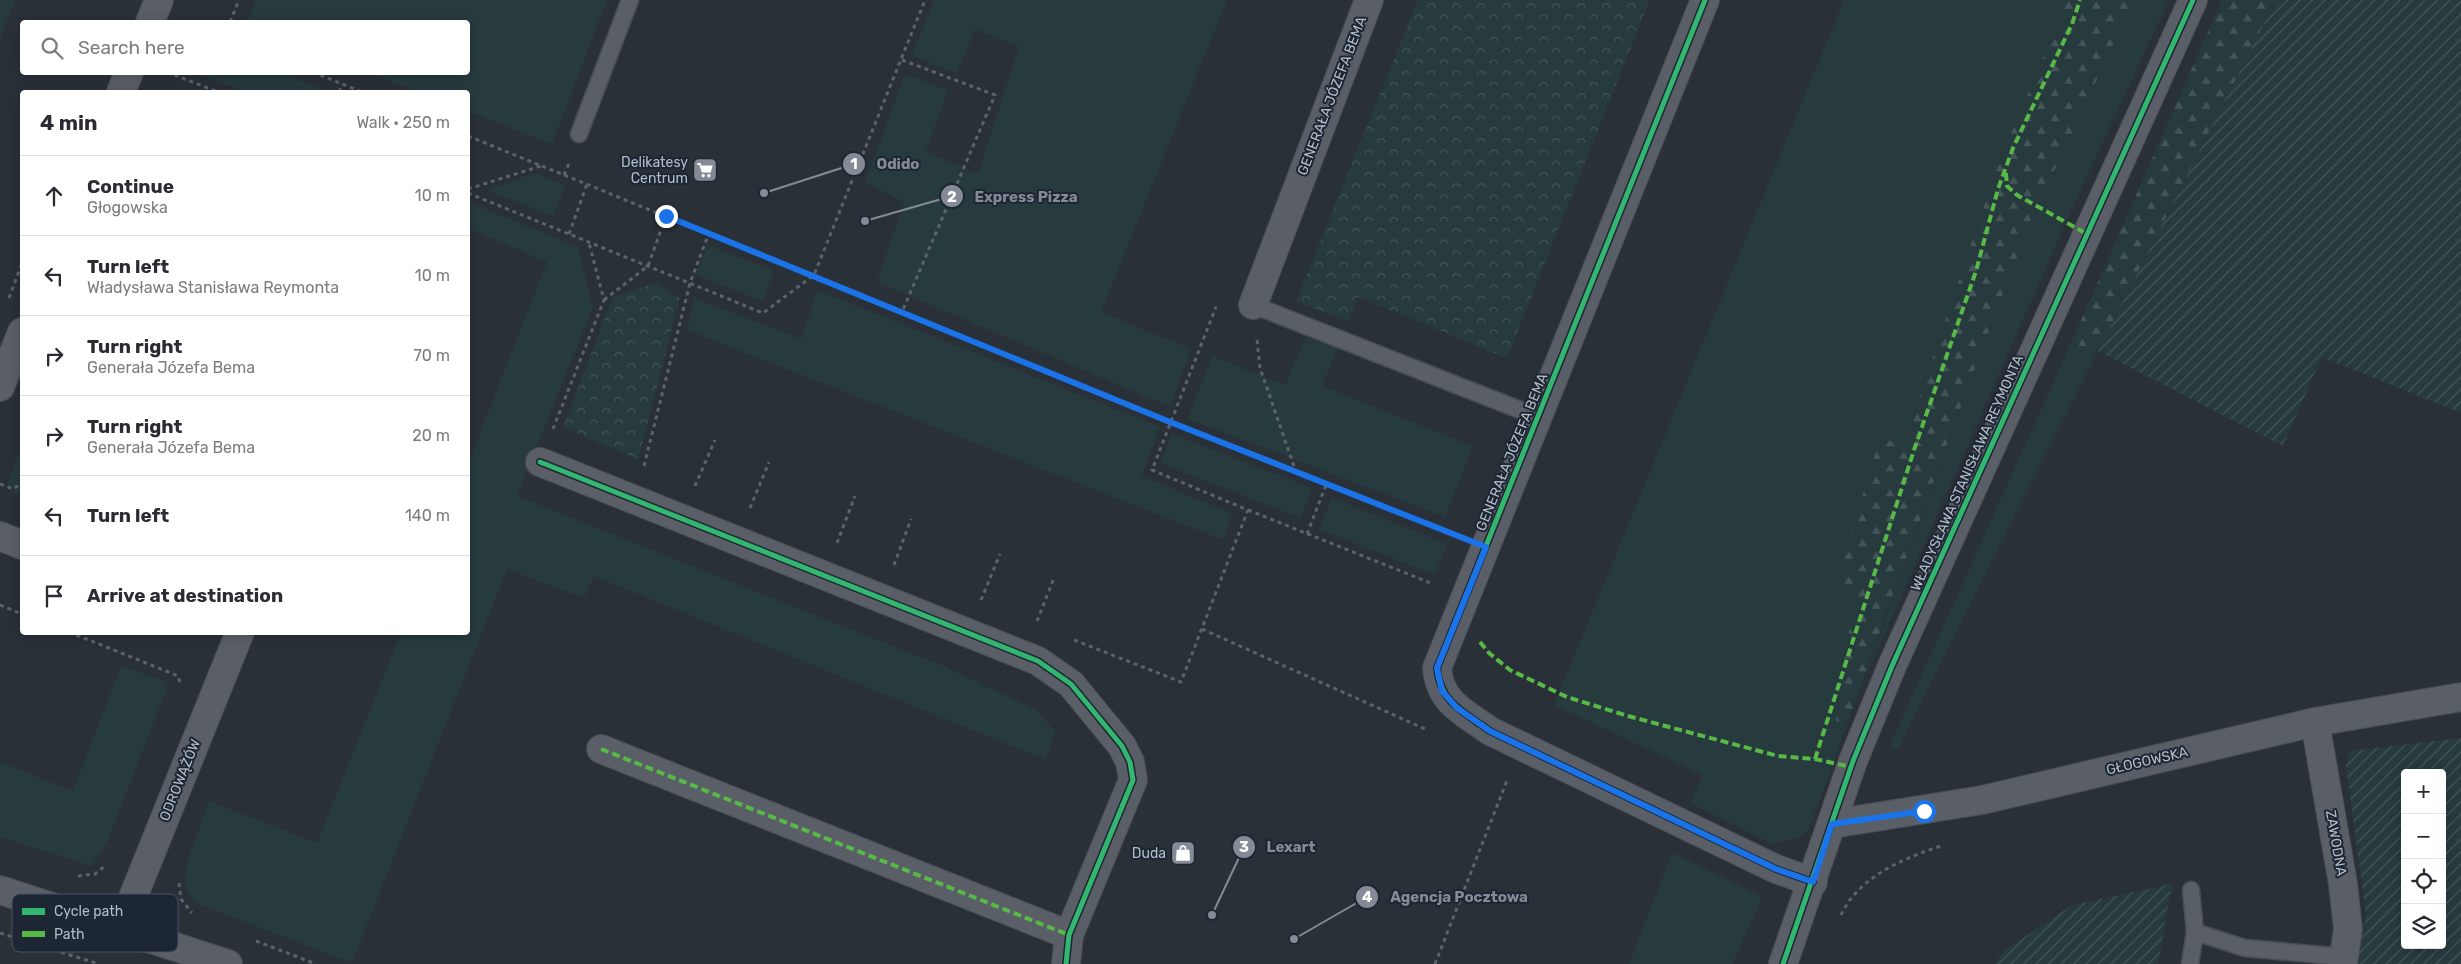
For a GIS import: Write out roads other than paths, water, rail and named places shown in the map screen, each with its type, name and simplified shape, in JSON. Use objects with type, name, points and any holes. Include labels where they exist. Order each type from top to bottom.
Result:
[{"type":"street","points":[[151,20],[159,0]]},
{"type":"street","name":"GENERAŁA JÓZEFA BEMA","points":[[1252,305],[1369,0]]},
{"type":"street","name":"GENERAŁA JÓZEFA BEMA","points":[[1705,0],[1437,668],[1442,691],[1457,708],[1499,735],[1776,869],[1813,882]]},
{"type":"street","name":"WŁADYSŁAWA STANISŁAWA REYMONTA","points":[[1783,964],[1813,882],[1853,761],[1892,666],[2193,0]]},
{"type":"street","points":[[122,90],[128,75]]},
{"type":"street","points":[[0,387],[20,337]]},
{"type":"street","points":[[540,462],[1038,661],[1071,684],[1122,746],[1130,762],[1133,780],[1069,936],[1066,964]]},
{"type":"street","points":[[0,536],[20,544]]},
{"type":"street","name":"ODROWĄŻÓW","points":[[135,894],[239,635]]},
{"type":"street","name":"GŁOGOWSKA","points":[[1832,824],[1982,800],[2315,722],[2461,697]]},
{"type":"street","name":"ZAWODNA","points":[[2315,722],[2343,884],[2348,929],[2344,961]]},
{"type":"street","points":[[601,749],[1069,936]]},
{"type":"street","points":[[0,890],[13,894]]},
{"type":"street","points":[[178,947],[228,964]]},
{"type":"lane","points":[[579,134],[630,0]]},
{"type":"lane","points":[[1252,305],[1538,417]]},
{"type":"lane","points":[[2190,964],[2195,932],[2191,890]]},
{"type":"lane","points":[[2195,932],[2245,948],[2344,961]]},
{"type":"place","name":"Delikatesy Centrum","points":[[705,170]]},
{"type":"place","name":"Odido","points":[[764,193]]},
{"type":"place","name":"Express Pizza","points":[[865,221]]},
{"type":"place","name":"Duda","points":[[1183,853]]},
{"type":"place","name":"Lexart","points":[[1212,915]]},
{"type":"place","name":"Agencja Pocztowa","points":[[1294,939]]}]
